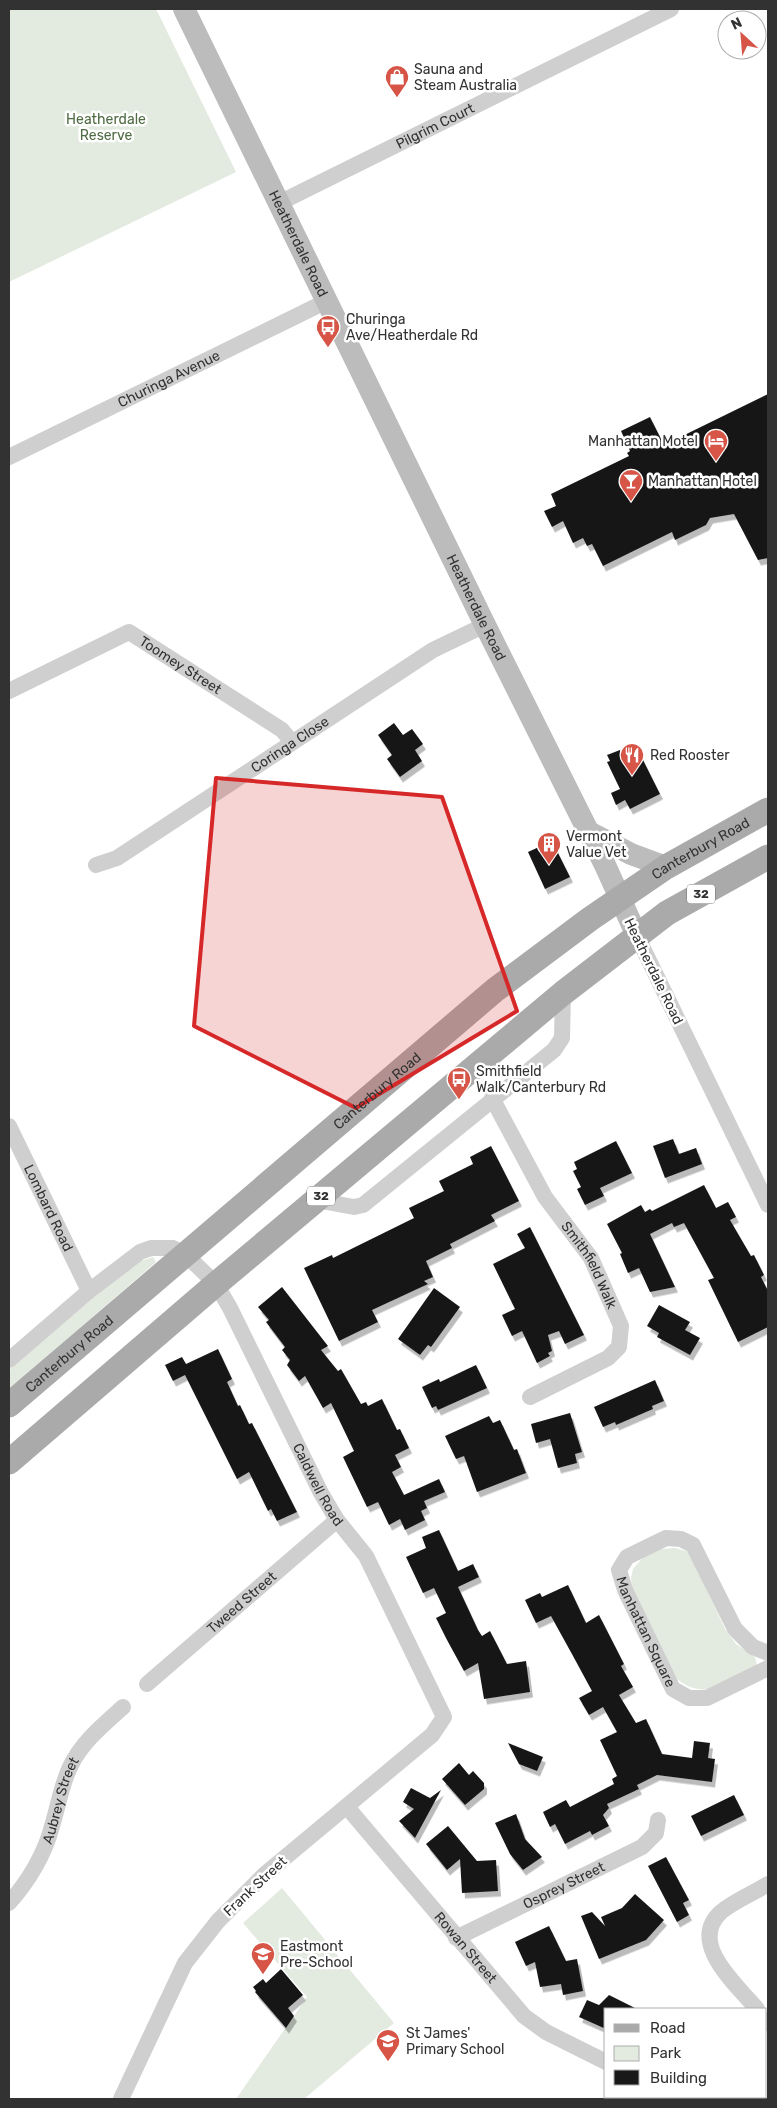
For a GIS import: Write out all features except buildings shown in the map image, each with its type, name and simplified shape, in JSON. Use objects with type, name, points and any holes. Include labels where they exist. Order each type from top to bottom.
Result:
[{"type":"main road","name":"Heatherdale Road","points":[[184,9],[637,936]]},
{"type":"main road","name":"Canterbury Road","points":[[9,1405],[495,990],[620,898],[666,867],[768,810]]},
{"type":"main road","points":[[587,831],[631,854],[666,867]]},
{"type":"main road","name":"32","points":[[9,1462],[216,1284],[563,993],[667,913],[768,857]]},
{"type":"street","name":"Pilgrim Court","points":[[279,202],[671,9]]},
{"type":"street","name":"Churinga Avenue","points":[[9,457],[327,301]]},
{"type":"street","name":"Coringa Close","points":[[96,865],[117,858],[433,650],[485,625]]},
{"type":"street","name":"Toomey Street","points":[[9,691],[129,632],[282,730],[292,742]]},
{"type":"street","name":"Heatherdale Road","points":[[637,936],[768,1205]]},
{"type":"street","points":[[316,1200],[354,1207],[363,1205],[492,1098],[554,1050],[562,1038],[563,993]]},
{"type":"street","name":"Smithfield Walk","points":[[492,1098],[545,1196],[591,1258],[621,1326],[619,1347],[608,1358],[530,1397]]},
{"type":"street","name":"Lombard Road","points":[[9,1126],[89,1291]]},
{"type":"street","points":[[9,1360],[89,1291],[140,1252],[161,1247],[173,1248],[186,1255]]},
{"type":"street","name":"Caldwell Road","points":[[186,1255],[216,1284],[230,1308],[322,1493],[337,1520],[366,1556],[444,1717]]},
{"type":"street","name":"Tweed Street","points":[[147,1684],[337,1520]]},
{"type":"street","name":"Manhattan Square","points":[[768,1654],[753,1647],[735,1629],[693,1545],[681,1539],[666,1538],[627,1557],[619,1570],[625,1590],[673,1689],[688,1698],[707,1698],[768,1668]]},
{"type":"street","name":"Aubrey Street","points":[[9,1903],[22,1889],[41,1855],[52,1829],[70,1767],[86,1741],[123,1707]]},
{"type":"street","name":"Frank Street","points":[[121,2099],[185,1964],[213,1928],[264,1874],[432,1735],[444,1717]]},
{"type":"street","name":"Rowan Street","points":[[347,1807],[524,2016],[546,2032],[604,2061]]},
{"type":"street","name":"Osprey Street","points":[[456,1938],[642,1847],[656,1833],[658,1820]]},
{"type":"street","points":[[756,2008],[718,1962],[709,1945],[710,1930],[721,1912],[768,1884]]},
{"type":"highlighted area","points":[[216,778],[442,797],[517,1011],[356,1108],[194,1026]]},
{"type":"green space","name":"Heatherdale Reserve","points":[[9,9],[156,9],[236,172],[9,282]]},
{"type":"green space","points":[[153,1257],[156,1262],[9,1389],[9,1370],[134,1263]]},
{"type":"green space","points":[[675,1548],[690,1554],[725,1629],[736,1644],[755,1657],[757,1665],[710,1689],[690,1687],[674,1676],[632,1588],[631,1578],[633,1569],[645,1555],[659,1549]]},
{"type":"green space","points":[[282,1888],[394,2023],[304,2099],[236,2099],[307,1997],[243,1923]]},
{"type":"place","name":"Sauna and Steam Australia","points":[[397,98]]},
{"type":"place","name":"Churinga Ave/Heatherdale Rd","points":[[328,348]]},
{"type":"place","name":"Manhattan Motel","points":[[716,462]]},
{"type":"place","name":"Manhattan Hotel","points":[[631,502]]},
{"type":"place","name":"Red Rooster","points":[[632,776]]},
{"type":"place","name":"Vermont Value Vet","points":[[549,865]]},
{"type":"place","name":"Smithfield Walk/Canterbury Rd","points":[[459,1100]]},
{"type":"place","name":"Eastmont Pre-School","points":[[263,1975]]},
{"type":"place","name":"St James' Primary School","points":[[388,2062]]}]
